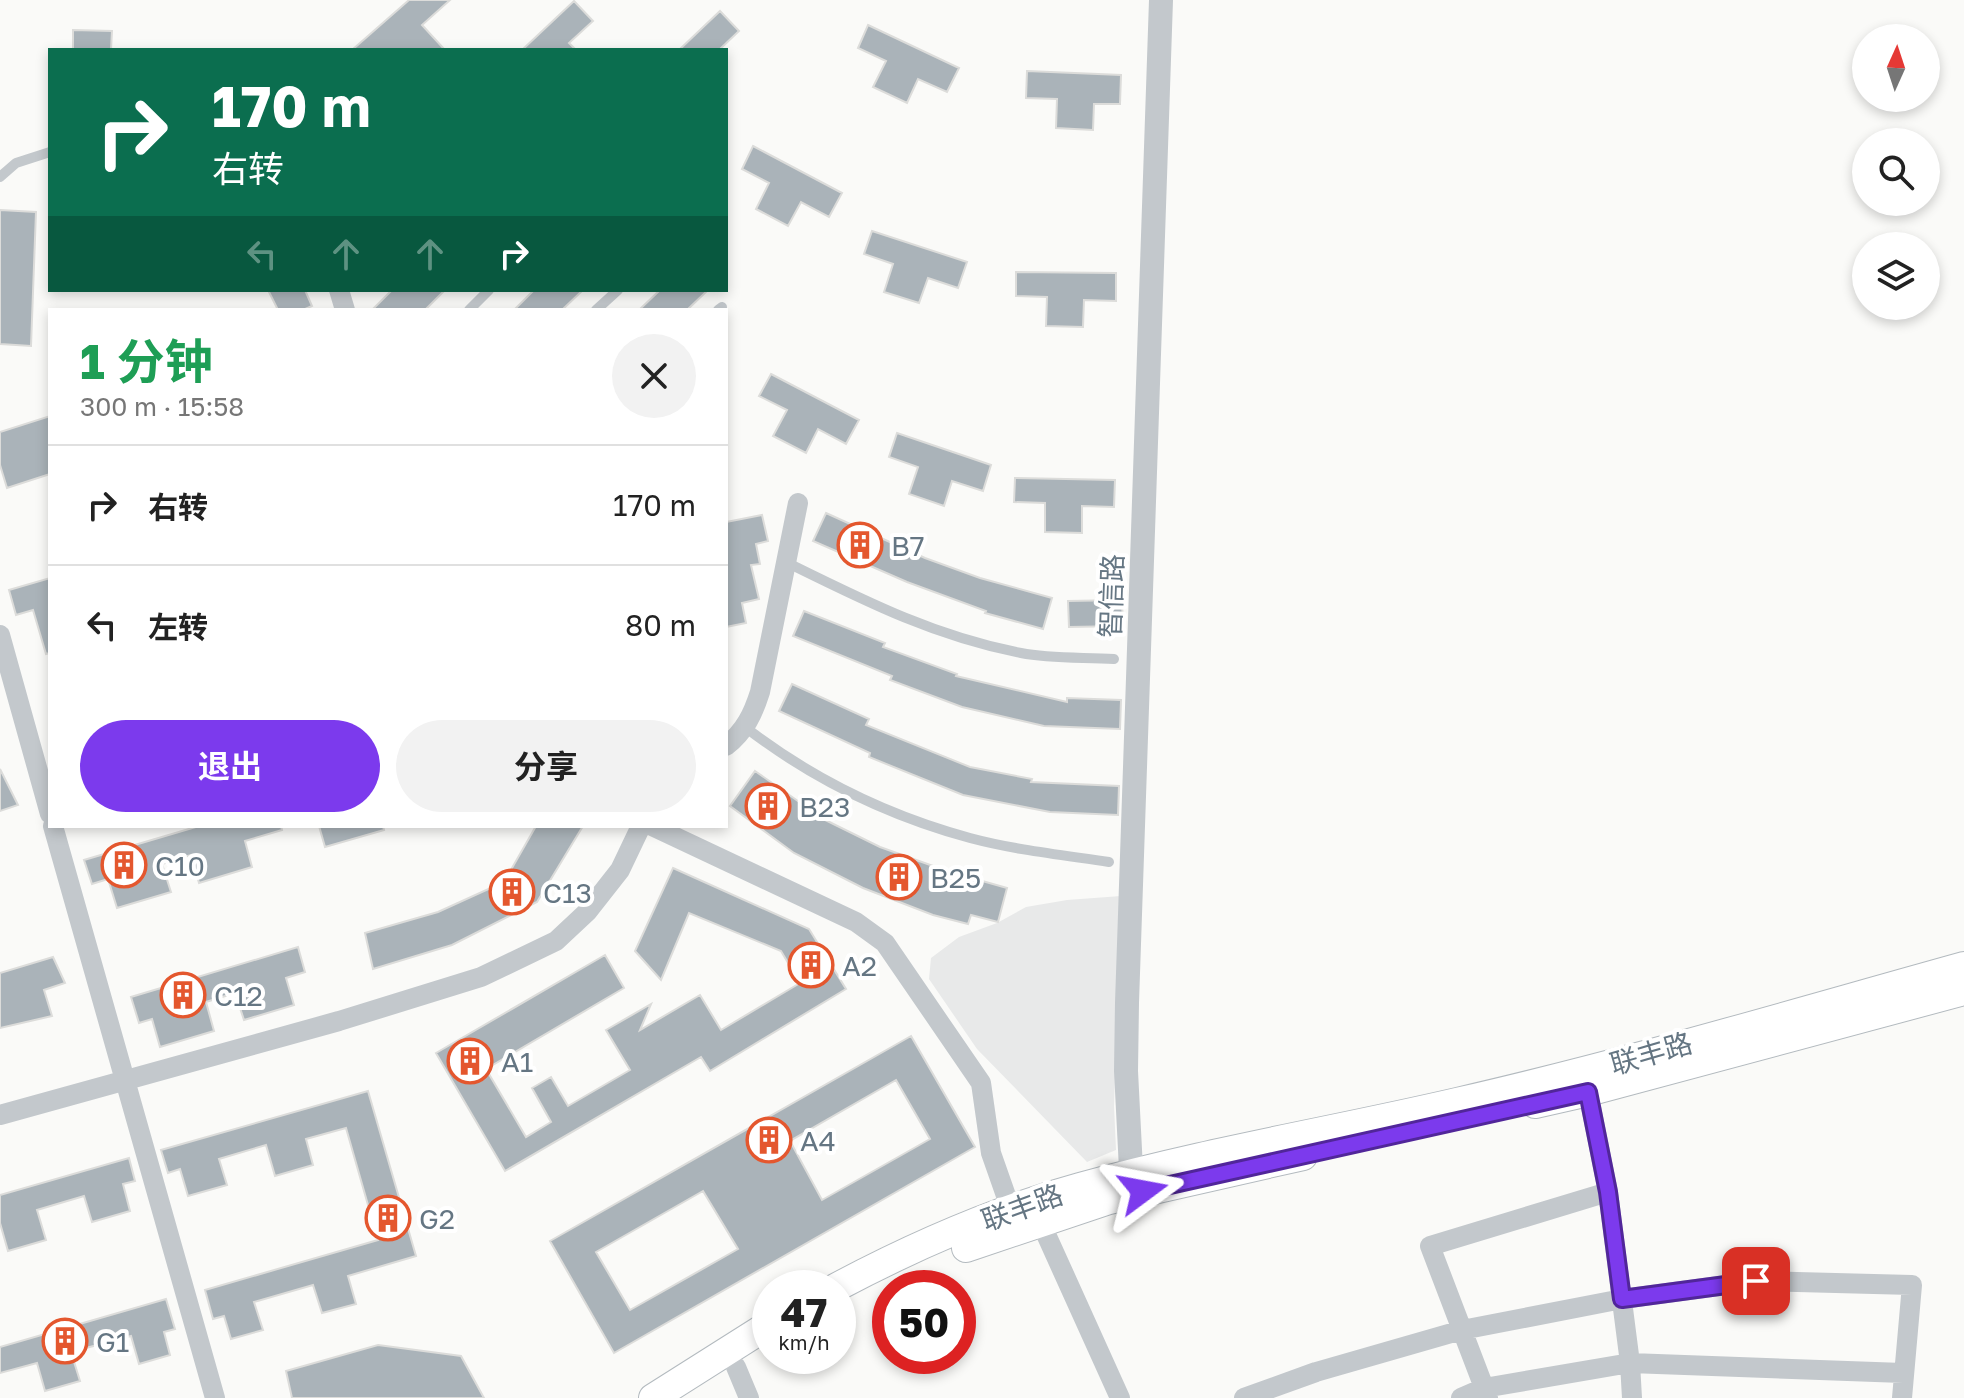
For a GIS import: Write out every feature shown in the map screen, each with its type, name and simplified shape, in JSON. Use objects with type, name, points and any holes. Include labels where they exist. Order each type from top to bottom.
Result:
[{"type":"main road","name":"联丰路","points":[[856,1298],[925,1265],[1137,1183],[1561,1078],[1964,966]]},
{"type":"main road","name":"联丰路","points":[[856,1278],[930,1242],[1078,1187],[1137,1183],[1588,1092],[1964,991]]},
{"type":"main road","points":[[653,1398],[752,1335]]},
{"type":"main road","points":[[686,1398],[752,1357]]},
{"type":"street","name":"智信路","points":[[1137,1183],[1126,1071],[1127,1003],[1161,0]]},
{"type":"street","name":"智信路","points":[[1137,1183],[1137,1003],[1171,0]]},
{"type":"street","points":[[728,744],[745,727],[760,692],[798,503]]},
{"type":"street","points":[[0,635],[48,807]]},
{"type":"street","points":[[54,828],[215,1398]]},
{"type":"street","points":[[0,1115],[339,1021],[481,977],[556,941],[587,912],[620,870],[640,828]]},
{"type":"street","points":[[656,828],[856,922],[885,943],[981,1083],[991,1153],[1011,1210]]},
{"type":"street","points":[[1588,1092],[1608,1192],[1632,1398]]},
{"type":"street","points":[[1486,1393],[1430,1246],[1608,1192]]},
{"type":"street","points":[[1040,1221],[1120,1398]]},
{"type":"street","points":[[1244,1398],[1316,1372],[1462,1330],[1622,1299],[1756,1281],[1912,1285],[1902,1398]]},
{"type":"street","points":[[1461,1398],[1630,1363],[1903,1373]]},
{"type":"street","points":[[736,1367],[749,1398]]},
{"type":"lane","points":[[0,177],[16,163],[48,153]]},
{"type":"lane","points":[[471,308],[487,292]]},
{"type":"lane","points":[[598,308],[616,292]]},
{"type":"lane","points":[[786,562],[887,612],[955,638],[1025,654],[1114,659]]},
{"type":"lane","points":[[745,727],[777,751],[834,785],[903,816],[970,838],[1109,862]]},
{"type":"shaded area","points":[[1121,896],[1114,1106],[1116,1150],[1087,1162],[977,1049],[929,979],[931,958],[959,937],[997,923],[1026,907]]},
{"type":"building","points":[[409,0],[450,0],[422,25],[443,48],[354,48]]},
{"type":"building","points":[[574,1],[593,21],[569,43],[574,48],[524,48]]},
{"type":"building","points":[[720,11],[739,31],[721,48],[681,48]]},
{"type":"building","points":[[868,25],[959,68],[947,92],[918,79],[907,103],[873,87],[886,61],[858,48]]},
{"type":"building","points":[[73,30],[112,31],[111,48],[73,48]]},
{"type":"building","points":[[1027,71],[1121,75],[1120,104],[1094,104],[1093,130],[1056,128],[1057,99],[1026,98]]},
{"type":"building","points":[[753,146],[842,193],[829,217],[801,202],[788,226],[756,209],[769,183],[742,169]]},
{"type":"building","points":[[0,210],[36,212],[31,346],[0,344]]},
{"type":"building","points":[[872,231],[967,262],[958,288],[928,278],[919,303],[884,292],[893,264],[864,254]]},
{"type":"building","points":[[1016,272],[1116,273],[1116,301],[1084,300],[1083,327],[1046,326],[1047,297],[1016,296]]},
{"type":"building","points":[[269,292],[306,292],[312,306],[308,308],[277,308]]},
{"type":"building","points":[[390,292],[443,292],[427,308],[374,308]]},
{"type":"building","points":[[532,292],[581,292],[564,308],[516,308]]},
{"type":"building","points":[[658,292],[706,292],[689,308],[641,308]]},
{"type":"building","points":[[771,374],[859,420],[846,444],[818,429],[806,453],[773,436],[787,410],[759,396]]},
{"type":"building","points":[[48,417],[48,475],[7,488],[0,465],[0,432]]},
{"type":"building","points":[[897,433],[991,465],[983,491],[952,481],[944,506],[909,494],[918,467],[889,457]]},
{"type":"building","points":[[1015,478],[1115,480],[1114,507],[1082,506],[1082,533],[1045,532],[1045,503],[1014,502]]},
{"type":"building","points":[[826,513],[925,558],[980,578],[1052,598],[1043,629],[985,613],[813,541]]},
{"type":"building","points":[[762,515],[768,541],[756,544],[760,564],[751,565],[759,599],[742,603],[746,623],[728,627],[728,522]]},
{"type":"building","points":[[48,579],[48,654],[33,610],[16,615],[9,590]]},
{"type":"building","points":[[1122,600],[1123,626],[1069,627],[1068,601]]},
{"type":"building","points":[[804,611],[885,643],[883,647],[956,676],[1067,702],[1067,698],[1121,700],[1120,729],[1044,726],[962,707],[890,680],[892,676],[793,636]]},
{"type":"building","points":[[792,684],[869,719],[866,725],[970,767],[1032,779],[1031,782],[1119,786],[1118,815],[1050,812],[963,795],[869,757],[870,753],[779,711]]},
{"type":"building","points":[[0,769],[18,805],[0,811]]},
{"type":"building","points":[[755,771],[805,806],[803,809],[880,847],[1007,888],[998,922],[971,915],[968,924],[933,915],[863,888],[794,853],[730,806]]},
{"type":"building","name":"C10","points":[[192,828],[282,830],[245,841],[252,867],[199,883],[191,855],[162,864],[171,892],[117,908],[108,879],[92,884],[84,860]]},
{"type":"building","points":[[320,828],[384,828],[384,830],[325,847]]},
{"type":"building","name":"C13","points":[[535,828],[582,828],[537,902],[452,945],[373,969],[365,933],[438,912],[504,882]]},
{"type":"building","points":[[673,868],[809,929],[846,989],[710,1071],[701,1057],[505,1171],[436,1053],[605,955],[624,988],[486,1069],[526,1137],[551,1122],[532,1088],[551,1077],[568,1106],[630,1070],[606,1030],[651,1004],[640,1030],[700,995],[721,1030],[800,983],[781,951],[689,913],[661,980],[635,951]]},
{"type":"building","name":"C12","points":[[298,947],[305,972],[286,978],[294,1005],[244,1020],[235,993],[206,1002],[214,1031],[160,1047],[152,1019],[139,1023],[131,997]]},
{"type":"building","points":[[53,957],[65,983],[44,990],[52,1016],[0,1028],[0,973]]},
{"type":"building","points":[[911,1036],[975,1147],[759,1270],[752,1270],[752,1274],[614,1353],[550,1241]],"holes":[[[896,1080],[930,1139],[822,1200],[790,1141]],[[703,1191],[738,1249],[630,1310],[596,1252]]]},
{"type":"building","name":"G2","points":[[368,1091],[416,1256],[348,1276],[356,1304],[322,1313],[313,1285],[254,1302],[263,1330],[231,1339],[224,1316],[213,1319],[205,1290],[378,1240],[346,1128],[306,1139],[313,1165],[275,1176],[266,1145],[219,1159],[227,1185],[188,1196],[180,1169],[168,1173],[161,1150]]},
{"type":"building","points":[[129,1158],[135,1181],[123,1184],[130,1211],[92,1222],[84,1196],[37,1210],[46,1240],[8,1251],[0,1223],[0,1195]]},
{"type":"building","name":"G1","points":[[166,1299],[175,1329],[164,1332],[170,1355],[139,1364],[131,1336],[71,1352],[80,1381],[45,1391],[37,1363],[0,1373],[0,1347]]},
{"type":"building","points":[[378,1345],[461,1356],[484,1398],[292,1398],[286,1371]]},
{"type":"place","name":"B7","points":[[860,545]]},
{"type":"place","name":"B23","points":[[768,806]]},
{"type":"place","name":"C10","points":[[124,865]]},
{"type":"place","name":"B25","points":[[899,877]]},
{"type":"place","name":"C13","points":[[512,892]]},
{"type":"place","name":"A2","points":[[811,965]]},
{"type":"place","name":"C12","points":[[183,995]]},
{"type":"place","name":"A1","points":[[470,1061]]},
{"type":"place","name":"A4","points":[[769,1140]]},
{"type":"place","name":"G2","points":[[388,1218]]},
{"type":"place","name":"G1","points":[[65,1341]]},
{"type":"route","points":[[1143,1191],[1588,1092],[1608,1192],[1622,1299],[1756,1281]]}]
